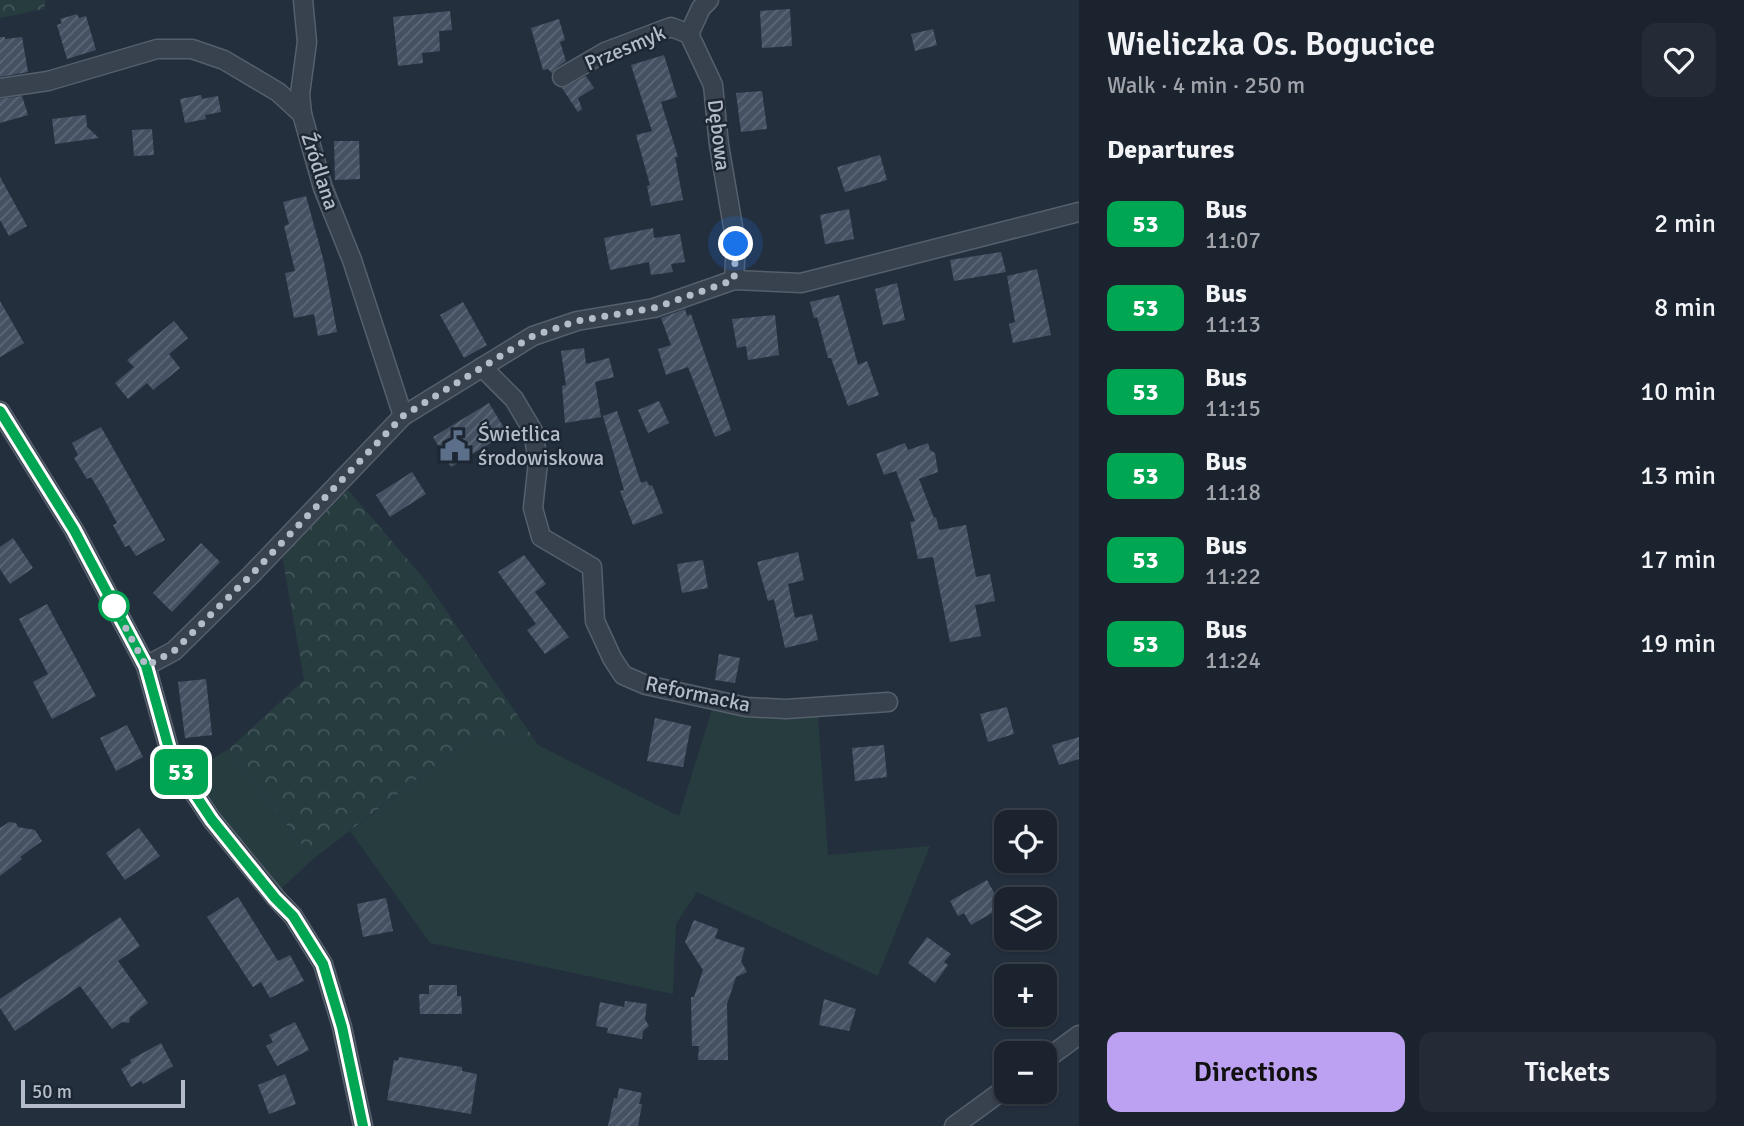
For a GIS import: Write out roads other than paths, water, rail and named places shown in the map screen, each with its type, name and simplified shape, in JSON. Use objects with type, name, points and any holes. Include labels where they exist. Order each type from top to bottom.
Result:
[{"type":"street","points":[[302,114],[300,94],[307,41],[303,0]]},
{"type":"street","points":[[689,34],[701,9],[709,0]]},
{"type":"street","name":"Przesmyk","points":[[562,76],[605,52],[671,27],[689,34]]},
{"type":"street","name":"Dębowa","points":[[689,34],[713,85],[719,145],[736,244],[734,280]]},
{"type":"street","name":"Źródlana","points":[[0,88],[48,81],[157,49],[192,49],[235,67],[278,92],[302,114],[323,188],[352,260],[403,416]]},
{"type":"street","points":[[146,666],[174,651],[251,575],[403,416],[533,336],[577,321],[654,308],[734,280],[801,283],[1079,212]]},
{"type":"street","name":"Reformacka","points":[[482,367],[514,398],[533,431],[538,462],[533,508],[541,537],[592,567],[595,621],[623,675],[646,685],[746,707],[786,709],[888,702]]},
{"type":"street","points":[[0,411],[74,530],[146,666],[171,756],[180,772],[212,820],[275,898],[293,916],[323,964],[342,1027],[363,1126]]},
{"type":"street","points":[[1057,1051],[1079,1035]]},
{"type":"street","points":[[954,1126],[994,1097]]},
{"type":"place","name":"Świetlica środowiskowa","points":[[455,446]]}]
